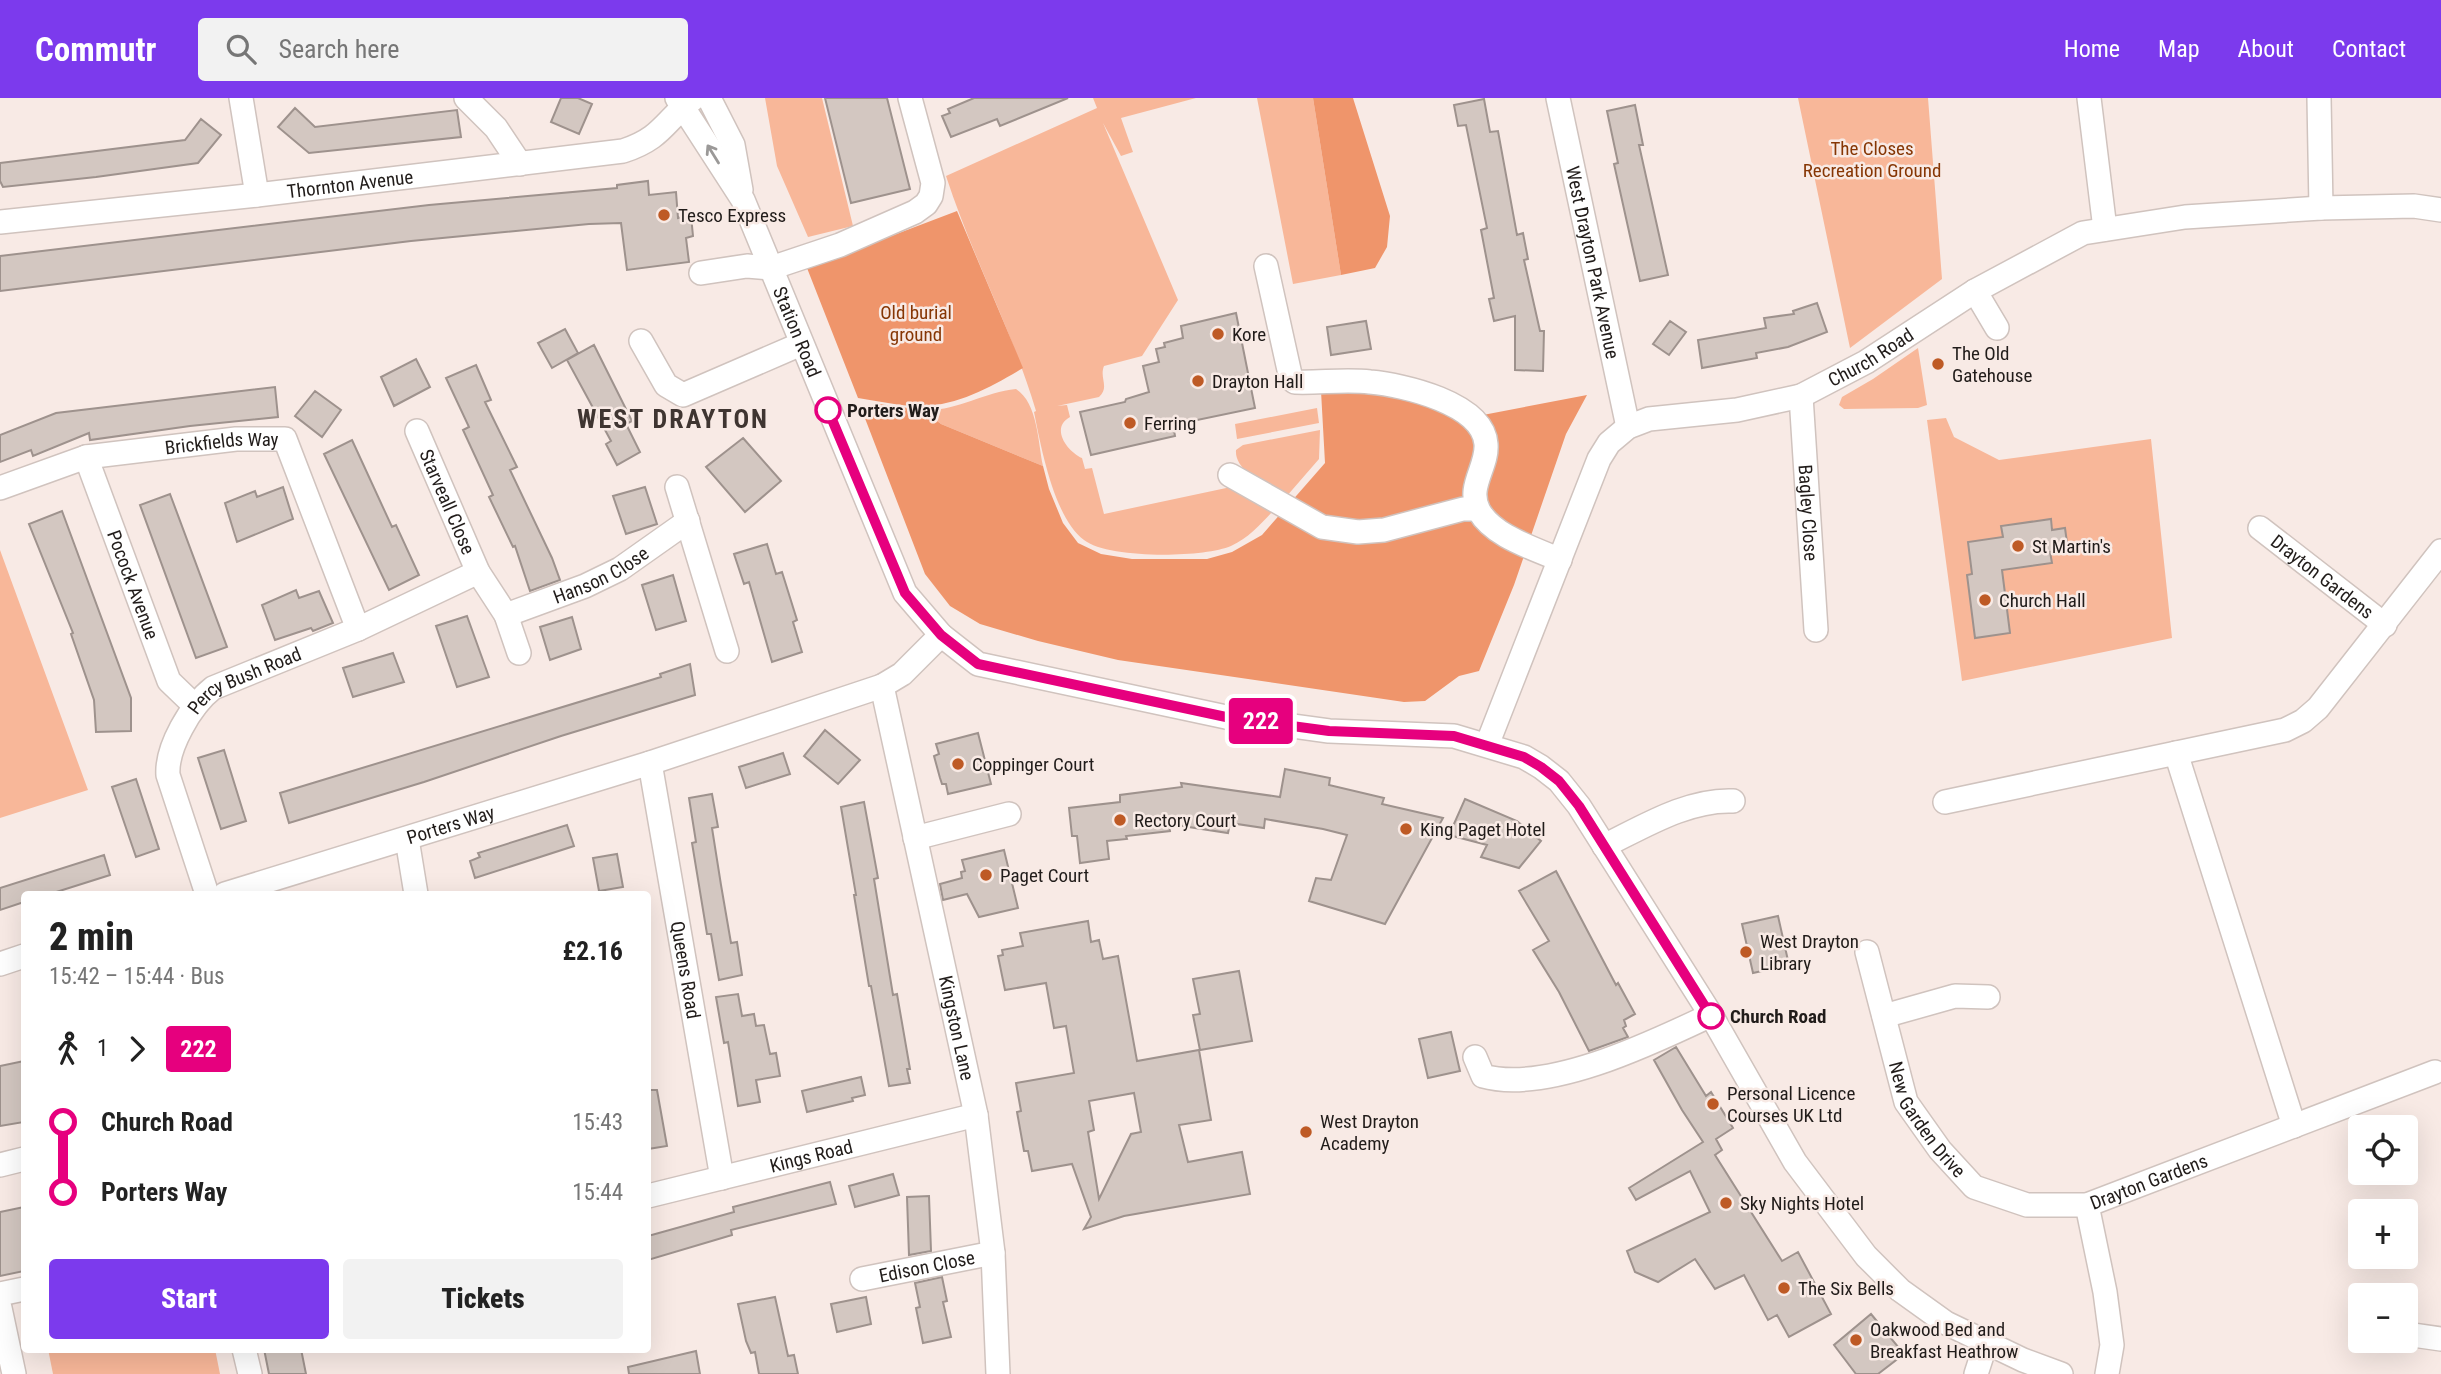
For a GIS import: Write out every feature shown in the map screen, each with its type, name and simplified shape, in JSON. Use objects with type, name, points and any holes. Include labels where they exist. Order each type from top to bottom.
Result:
[{"type":"street","points":[[241,98],[257,195]]},
{"type":"street","points":[[466,98],[496,128],[520,164]]},
{"type":"street","name":"Station Road","points":[[709,98],[733,145],[743,200]]},
{"type":"street","points":[[701,273],[747,266],[771,268],[840,245],[915,212],[926,204],[931,196],[933,183],[911,98]]},
{"type":"street","name":"West Drayton Park Avenue","points":[[1558,98],[1628,426]]},
{"type":"street","points":[[2089,98],[2105,229]]},
{"type":"street","points":[[2319,98],[2321,208]]},
{"type":"street","name":"Thornton Avenue","points":[[0,222],[257,195],[623,151],[643,145],[661,132],[685,100]]},
{"type":"street","name":"Station Road","points":[[685,100],[743,200],[905,593],[941,635],[978,664],[1226,717],[1329,731],[1454,736],[1524,757],[1541,767],[1559,781],[1579,806],[1711,1016],[1795,1162],[1866,1256],[1891,1282],[1922,1307],[1986,1343],[2061,1374]]},
{"type":"street","name":"Church Road","points":[[1628,426],[1649,419],[1738,410],[1801,396],[1866,362],[1975,290],[2083,233],[2185,217],[2321,208],[2414,206],[2441,210]]},
{"type":"street","points":[[1266,265],[1291,379],[1295,382],[1370,382],[1414,390],[1464,411],[1477,421],[1486,444],[1474,490],[1477,509],[1486,521],[1499,531],[1560,560]]},
{"type":"street","points":[[1975,290],[1997,328]]},
{"type":"street","points":[[641,341],[666,385],[683,395],[802,344]]},
{"type":"street","name":"Bagley Close","points":[[1801,396],[1816,630]]},
{"type":"street","points":[[1488,745],[1599,458],[1609,443],[1628,426]]},
{"type":"street","name":"Starveall Close","points":[[417,431],[478,572],[506,615],[519,653]]},
{"type":"street","name":"Brickfields Way","points":[[0,488],[86,457],[236,439],[285,439],[358,629]]},
{"type":"street","name":"Pocock Avenue","points":[[86,457],[169,681],[195,705]]},
{"type":"street","points":[[1230,475],[1322,527],[1346,531],[1384,530],[1463,509],[1477,509]]},
{"type":"street","points":[[677,486],[727,651]]},
{"type":"street","name":"Hanson Close","points":[[506,615],[585,586],[620,569],[688,521]]},
{"type":"street","name":"Drayton Gardens","points":[[2260,528],[2385,625]]},
{"type":"street","name":"Drayton Gardens","points":[[1945,802],[2285,730],[2303,721],[2318,708],[2441,551]]},
{"type":"street","name":"Percy Bush Road","points":[[206,891],[167,766],[168,756],[195,705],[213,688],[358,629],[478,572]]},
{"type":"street","name":"Porters Way","points":[[235,891],[650,763],[882,686],[902,674],[941,635]]},
{"type":"street","name":"Kingston Lane","points":[[882,686],[976,1115],[993,1253],[998,1374]]},
{"type":"street","points":[[2176,753],[2294,1126]]},
{"type":"street","name":"Queens Road","points":[[650,763],[722,1178]]},
{"type":"street","points":[[1604,846],[1671,815],[1694,807],[1733,801]]},
{"type":"street","points":[[915,838],[1009,814]]},
{"type":"street","points":[[407,839],[416,891]]},
{"type":"street","name":"New Garden Drive","points":[[1867,952],[1906,1102],[1940,1150],[1974,1186],[2027,1205],[2087,1205]]},
{"type":"street","points":[[1884,1016],[1955,996],[1988,997]]},
{"type":"street","points":[[1475,1057],[1483,1076],[1498,1080],[1530,1079],[1574,1071],[1667,1036],[1711,1016]]},
{"type":"street","name":"Drayton Gardens","points":[[2107,1374],[2112,1345],[2105,1292],[2087,1205],[2435,1072]]},
{"type":"street","name":"Kings Road","points":[[651,1195],[976,1115]]},
{"type":"street","points":[[0,1165],[21,1160]]},
{"type":"street","name":"Edison Close","points":[[862,1279],[993,1253]]},
{"type":"street","points":[[0,1294],[21,1290]]},
{"type":"street","points":[[0,1308],[14,1374]]},
{"type":"street","points":[[2418,1336],[2441,1339]]},
{"type":"street","points":[[1976,1374],[1986,1343]]},
{"type":"street","points":[[245,1353],[250,1374]]},
{"type":"green space","points":[[765,98],[822,98],[853,226],[808,237],[777,166]]},
{"type":"green space","points":[[1093,98],[1196,98],[1121,118],[1133,152],[1121,156],[1103,123],[1178,300],[1142,356],[1104,366],[1104,390],[1099,397],[1057,406],[1067,405],[1070,417],[1061,427],[1061,433],[1066,445],[1082,458],[1085,469],[1092,468],[1104,514],[1231,487],[1272,512],[1243,539],[1218,550],[1156,555],[1113,551],[1084,540],[1074,530],[1050,481],[1034,412],[1036,411],[1026,381],[946,176],[1097,108]]},
{"type":"green space","points":[[1257,98],[1313,98],[1341,275],[1293,284]]},
{"type":"green space","points":[[1313,98],[1353,98],[1390,216],[1387,247],[1375,268],[1341,275]]},
{"type":"green space","name":"The Closes Recreation Ground","points":[[1798,98],[1928,98],[1942,279],[1850,348]]},
{"type":"green space","name":"Old burial ground","points":[[957,211],[1023,368],[975,393],[936,405],[907,406],[858,398],[807,268]]},
{"type":"green space","points":[[1918,348],[1927,405],[1918,408],[1844,409],[1839,405],[1842,397]]},
{"type":"green space","points":[[1016,389],[1023,395],[1033,413],[1043,466],[941,424],[923,410],[947,408]]},
{"type":"green space","points":[[1321,391],[1363,392],[1414,402],[1462,419],[1587,395],[1566,434],[1514,585],[1479,671],[1459,676],[1425,701],[1404,702],[1118,660],[980,624],[950,606],[925,574],[861,408],[879,404],[923,410],[941,424],[1043,466],[1063,523],[1078,543],[1101,554],[1132,559],[1207,559],[1232,552],[1262,535],[1325,463]]},
{"type":"green space","points":[[1317,408],[1319,423],[1237,439],[1235,424]]},
{"type":"green space","points":[[1946,418],[1954,437],[1999,460],[2151,439],[2172,638],[1962,681],[1927,420]]},
{"type":"green space","points":[[1320,430],[1319,459],[1286,497],[1247,472],[1237,458],[1236,450],[1243,445]]},
{"type":"green space","points":[[0,550],[88,790],[0,818]]},
{"type":"green space","points":[[49,1353],[216,1353],[220,1374],[53,1374]]},
{"type":"building","points":[[561,98],[578,98],[592,104],[579,134],[551,122]]},
{"type":"building","points":[[825,98],[887,98],[910,189],[851,203]]},
{"type":"building","points":[[974,98],[1068,98],[1000,126],[997,119],[951,137],[942,116],[950,113],[948,109]]},
{"type":"building","points":[[1484,99],[1490,132],[1498,131],[1517,235],[1523,233],[1528,259],[1524,260],[1540,331],[1544,331],[1543,371],[1515,370],[1515,316],[1494,321],[1489,299],[1494,298],[1481,230],[1487,228],[1466,125],[1458,126],[1454,105]]},
{"type":"building","points":[[1635,105],[1643,145],[1639,145],[1668,275],[1640,281],[1614,164],[1618,163],[1607,111]]},
{"type":"building","points":[[295,108],[315,127],[457,110],[461,137],[309,153],[278,127]]},
{"type":"building","points":[[201,119],[221,135],[198,163],[3,187],[0,181],[0,163],[185,140]]},
{"type":"building","points":[[648,181],[649,195],[676,192],[678,218],[691,216],[693,236],[686,238],[689,262],[627,270],[621,223],[589,224],[411,241],[0,291],[0,256],[429,205],[617,188],[617,185]]},
{"type":"building","points":[[1817,303],[1827,332],[1788,347],[1756,353],[1757,358],[1702,368],[1698,340],[1766,328],[1764,318],[1794,314],[1793,311]]},
{"type":"building","name":"Drayton Hall","points":[[1236,313],[1255,408],[1173,425],[1175,436],[1091,455],[1080,412],[1125,402],[1126,399],[1149,392],[1143,366],[1159,362],[1156,349],[1165,347],[1164,343],[1183,338],[1181,326]]},
{"type":"building","points":[[1366,321],[1371,349],[1331,355],[1327,327]]},
{"type":"building","points":[[1670,321],[1686,332],[1669,355],[1653,344]]},
{"type":"building","points":[[565,329],[578,353],[552,368],[538,343]]},
{"type":"building","points":[[594,345],[632,421],[626,424],[640,452],[617,465],[606,444],[611,441],[567,360]]},
{"type":"building","points":[[416,359],[430,387],[394,406],[381,377]]},
{"type":"building","points":[[476,365],[491,400],[485,402],[517,467],[510,470],[560,580],[530,591],[515,546],[513,547],[489,497],[493,495],[463,430],[469,427],[446,378]]},
{"type":"building","points":[[275,387],[278,417],[90,440],[89,433],[33,456],[31,450],[0,462],[0,435],[56,413]]},
{"type":"building","points":[[315,391],[341,410],[322,437],[295,416]]},
{"type":"building","points":[[743,438],[781,481],[745,512],[706,467]]},
{"type":"building","points":[[352,440],[392,527],[396,525],[419,575],[389,590],[324,454]]},
{"type":"building","points":[[283,487],[293,519],[237,542],[225,503],[255,491],[257,497]]},
{"type":"building","points":[[645,487],[657,524],[626,534],[613,496]]},
{"type":"building","points":[[170,494],[227,647],[196,658],[140,505]]},
{"type":"building","points":[[62,511],[131,698],[131,731],[96,732],[94,700],[71,634],[73,633],[29,524]]},
{"type":"building","points":[[2051,519],[2052,530],[2065,528],[2068,550],[2050,552],[2052,563],[2002,570],[2010,633],[1975,638],[1967,575],[1972,574],[1968,542],[2003,537],[2001,526]]},
{"type":"building","points":[[767,544],[776,574],[782,572],[797,620],[793,622],[802,652],[772,662],[749,582],[744,584],[734,554]]},
{"type":"building","points":[[673,575],[686,621],[656,630],[642,585]]},
{"type":"building","points":[[296,590],[299,598],[319,591],[333,623],[275,640],[262,605]]},
{"type":"building","points":[[467,616],[489,677],[457,687],[436,626]]},
{"type":"building","points":[[572,617],[581,649],[550,660],[540,627]]},
{"type":"building","points":[[393,653],[404,682],[353,697],[343,668]]},
{"type":"building","points":[[690,664],[695,695],[289,823],[280,793],[661,677],[660,674]]},
{"type":"building","points":[[825,730],[860,760],[838,784],[804,756]]},
{"type":"building","name":"Coppinger Court","points":[[978,733],[991,784],[948,794],[946,784],[942,784],[934,756],[939,754],[936,744]]},
{"type":"building","points":[[224,750],[246,821],[221,829],[198,758]]},
{"type":"building","points":[[783,753],[790,774],[746,788],[739,767]]},
{"type":"building","points":[[1285,769],[1330,778],[1329,785],[1384,798],[1382,804],[1443,818],[1385,924],[1309,901],[1316,878],[1331,880],[1347,835],[1323,829],[1265,819],[1264,828],[1230,823],[1228,833],[1169,824],[1170,831],[1107,841],[1109,859],[1080,863],[1077,836],[1072,836],[1069,808],[1120,802],[1120,795],[1182,787],[1181,783],[1280,797]]},
{"type":"building","points":[[136,779],[159,849],[136,857],[112,787]]},
{"type":"building","points":[[712,794],[718,827],[712,828],[721,885],[731,943],[737,942],[742,975],[719,980],[711,934],[707,934],[692,843],[696,842],[689,798]]},
{"type":"building","points":[[1465,799],[1517,821],[1541,841],[1519,868],[1481,857],[1487,845],[1449,835]]},
{"type":"building","points":[[864,802],[878,878],[874,879],[893,995],[897,994],[910,1069],[907,1069],[910,1083],[889,1086],[869,986],[841,807]]},
{"type":"building","points":[[567,825],[574,846],[475,878],[470,861],[480,857],[478,853]]},
{"type":"building","name":"Paget Court","points":[[1004,850],[1018,908],[979,917],[967,894],[943,900],[940,884],[962,878],[961,872],[965,871],[962,860]]},
{"type":"building","points":[[617,854],[623,887],[599,891],[593,858]]},
{"type":"building","points":[[104,855],[110,875],[59,891],[21,891],[21,903],[0,910],[0,888]]},
{"type":"building","points":[[1556,871],[1616,985],[1618,983],[1635,1014],[1624,1020],[1626,1026],[1623,1028],[1628,1037],[1589,1051],[1559,992],[1533,950],[1549,941],[1519,891]]},
{"type":"building","points":[[1778,916],[1789,965],[1753,973],[1742,924]]},
{"type":"building","points":[[1088,921],[1091,942],[1099,940],[1103,959],[1118,956],[1137,1061],[1199,1050],[1211,1120],[1179,1125],[1188,1162],[1242,1152],[1250,1194],[1124,1216],[1084,1229],[1091,1217],[1072,1164],[1032,1171],[1028,1151],[1024,1151],[1017,1112],[1021,1111],[1016,1083],[1074,1073],[1066,1026],[1054,1028],[1046,983],[1005,990],[998,956],[1003,955],[1002,950],[1023,946],[1020,933]],"holes":[[[1134,1093],[1141,1132],[1131,1134],[1099,1199],[1088,1132],[1094,1130],[1089,1101]]]},
{"type":"building","points":[[1239,971],[1252,1041],[1200,1050],[1193,1015],[1200,1014],[1193,979]]},
{"type":"building","points":[[738,994],[742,1016],[754,1014],[756,1026],[764,1025],[770,1054],[776,1053],[780,1076],[756,1080],[760,1102],[738,1106],[728,1042],[724,1043],[716,997]]},
{"type":"building","points":[[1451,1032],[1460,1071],[1428,1078],[1419,1039]]},
{"type":"building","points":[[1676,1047],[1706,1096],[1711,1092],[1733,1128],[1716,1139],[1722,1150],[1715,1155],[1782,1261],[1798,1252],[1831,1314],[1789,1337],[1777,1315],[1768,1320],[1744,1275],[1715,1289],[1695,1259],[1658,1282],[1635,1272],[1627,1251],[1710,1212],[1690,1171],[1636,1200],[1629,1188],[1703,1142],[1654,1060]]},
{"type":"building","points":[[21,1062],[21,1122],[0,1126],[0,1066]]},
{"type":"building","points":[[861,1077],[865,1095],[852,1098],[853,1101],[807,1112],[802,1091]]},
{"type":"building","points":[[651,1090],[657,1090],[667,1146],[651,1149]]},
{"type":"building","points":[[893,1174],[899,1195],[855,1207],[849,1186]]},
{"type":"building","points":[[830,1182],[836,1204],[731,1230],[732,1235],[651,1259],[651,1235],[734,1212],[733,1207]]},
{"type":"building","points":[[929,1196],[931,1251],[909,1255],[907,1197]]},
{"type":"building","points":[[21,1208],[21,1272],[0,1276],[0,1212]]},
{"type":"building","points":[[942,1277],[947,1301],[943,1302],[951,1337],[923,1343],[916,1308],[920,1307],[915,1283]]},
{"type":"building","points":[[775,1297],[788,1356],[794,1355],[798,1374],[759,1374],[755,1352],[751,1353],[746,1341],[738,1304]]},
{"type":"building","points":[[866,1297],[871,1324],[837,1332],[831,1304]]},
{"type":"building","points":[[1871,1314],[1904,1354],[1878,1374],[1856,1374],[1834,1345]]},
{"type":"building","points":[[696,1351],[700,1374],[629,1374],[628,1367]]},
{"type":"building","points":[[265,1353],[302,1353],[306,1374],[269,1374]]},
{"type":"bus line","name":"222","points":[[828,410],[905,593],[941,635],[978,664],[1226,717],[1329,731],[1454,736],[1524,757],[1559,781],[1579,806],[1711,1016]]},
{"type":"place","name":"Tesco Express","points":[[664,215]]},
{"type":"place","name":"Kore","points":[[1218,334]]},
{"type":"place","name":"The Old Gatehouse","points":[[1938,364]]},
{"type":"place","name":"Drayton Hall","points":[[1198,381]]},
{"type":"place","name":"Porters Way","points":[[828,410]]},
{"type":"place","name":"Ferring","points":[[1130,423]]},
{"type":"place","name":"St Martin's","points":[[2018,546]]},
{"type":"place","name":"Church Hall","points":[[1985,600]]},
{"type":"place","name":"Coppinger Court","points":[[958,764]]},
{"type":"place","name":"Rectory Court","points":[[1120,820]]},
{"type":"place","name":"King Paget Hotel","points":[[1406,829]]},
{"type":"place","name":"Paget Court","points":[[986,875]]},
{"type":"place","name":"West Drayton Library","points":[[1746,952]]},
{"type":"place","name":"Church Road","points":[[1711,1016]]},
{"type":"place","name":"Personal Licence Courses UK Ltd","points":[[1713,1104]]},
{"type":"place","name":"West Drayton Academy","points":[[1306,1132]]},
{"type":"place","name":"Sky Nights Hotel","points":[[1726,1203]]},
{"type":"place","name":"The Six Bells","points":[[1784,1288]]},
{"type":"place","name":"Oakwood Bed and Breakfast Heathrow","points":[[1856,1340]]},
{"type":"district","name":"WEST DRAYTON","points":[[673,419]]}]
